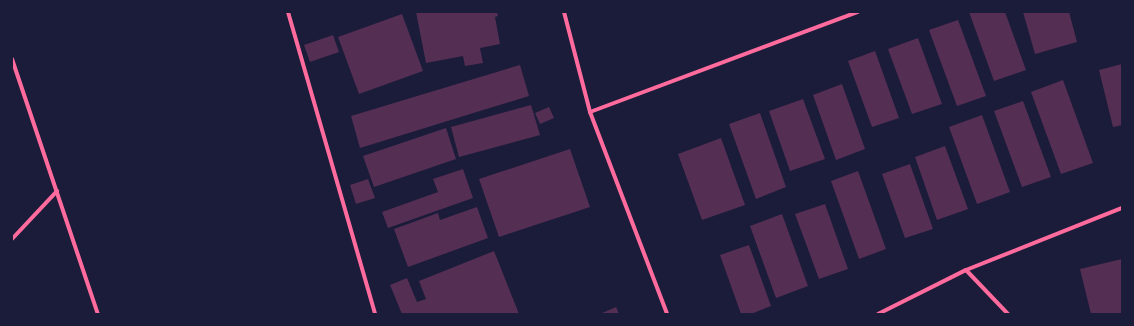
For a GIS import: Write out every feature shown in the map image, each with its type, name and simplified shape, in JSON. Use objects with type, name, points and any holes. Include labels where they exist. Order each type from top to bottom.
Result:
[{"type":"street","points":[[288,12],[374,313]]},
{"type":"street","points":[[564,12],[590,112],[667,314]]},
{"type":"street","points":[[590,112],[858,12]]},
{"type":"street","points":[[12,59],[98,314]]},
{"type":"street","points":[[12,238],[57,191]]},
{"type":"street","points":[[878,314],[966,270],[1122,208]]},
{"type":"street","points":[[966,270],[1008,314]]},
{"type":"building","points":[[416,12],[497,12],[498,16],[495,17],[500,44],[480,48],[483,63],[465,66],[463,56],[426,63]]},
{"type":"building","points":[[969,12],[1005,12],[1026,70],[994,81]]},
{"type":"building","points":[[1023,12],[1069,12],[1077,42],[1035,54]]},
{"type":"building","points":[[402,14],[423,71],[359,94],[338,37]]},
{"type":"building","points":[[958,20],[986,96],[957,106],[929,30]]},
{"type":"building","points":[[333,35],[339,52],[310,62],[304,45]]},
{"type":"building","points":[[918,38],[942,104],[912,114],[888,49]]},
{"type":"building","points":[[875,51],[899,118],[872,127],[848,61]]},
{"type":"building","points":[[1122,64],[1122,125],[1113,127],[1099,70]]},
{"type":"building","points":[[520,65],[529,96],[360,148],[351,116]]},
{"type":"building","points":[[1063,80],[1093,163],[1061,174],[1031,92]]},
{"type":"building","points":[[842,84],[865,149],[836,160],[813,95]]},
{"type":"building","points":[[803,99],[825,159],[790,171],[769,111]]},
{"type":"building","points":[[1023,101],[1051,177],[1022,187],[994,111]]},
{"type":"building","points":[[531,105],[540,135],[459,157],[451,127]]},
{"type":"building","points":[[549,107],[554,118],[540,124],[535,113]]},
{"type":"building","points":[[760,113],[786,187],[756,199],[729,124]]},
{"type":"building","points":[[982,115],[1010,192],[977,204],[949,127]]},
{"type":"building","points":[[446,128],[456,159],[374,187],[363,156]]},
{"type":"building","points":[[721,138],[745,205],[702,220],[678,154]]},
{"type":"building","points":[[945,146],[968,209],[937,220],[915,157]]},
{"type":"building","points":[[570,149],[590,207],[499,237],[479,179]]},
{"type":"building","points":[[910,164],[933,229],[905,238],[882,174]]},
{"type":"building","points":[[463,169],[473,198],[388,228],[382,212],[438,192],[433,179]]},
{"type":"building","points":[[858,171],[886,249],[859,259],[831,181]]},
{"type":"building","points":[[368,179],[375,198],[356,204],[350,185]]},
{"type":"building","points":[[825,204],[848,269],[819,279],[795,214]]},
{"type":"building","points":[[477,207],[488,238],[408,267],[394,229],[438,213],[440,220]]},
{"type":"building","points":[[782,214],[808,286],[776,298],[750,226]]},
{"type":"building","points":[[749,245],[771,306],[751,314],[741,314],[720,255]]},
{"type":"building","points":[[494,251],[519,314],[402,314],[390,285],[407,278],[417,302],[426,299],[419,281]]},
{"type":"building","points":[[1122,259],[1122,314],[1091,314],[1080,269]]},
{"type":"building","points":[[616,307],[619,314],[600,314]]}]
